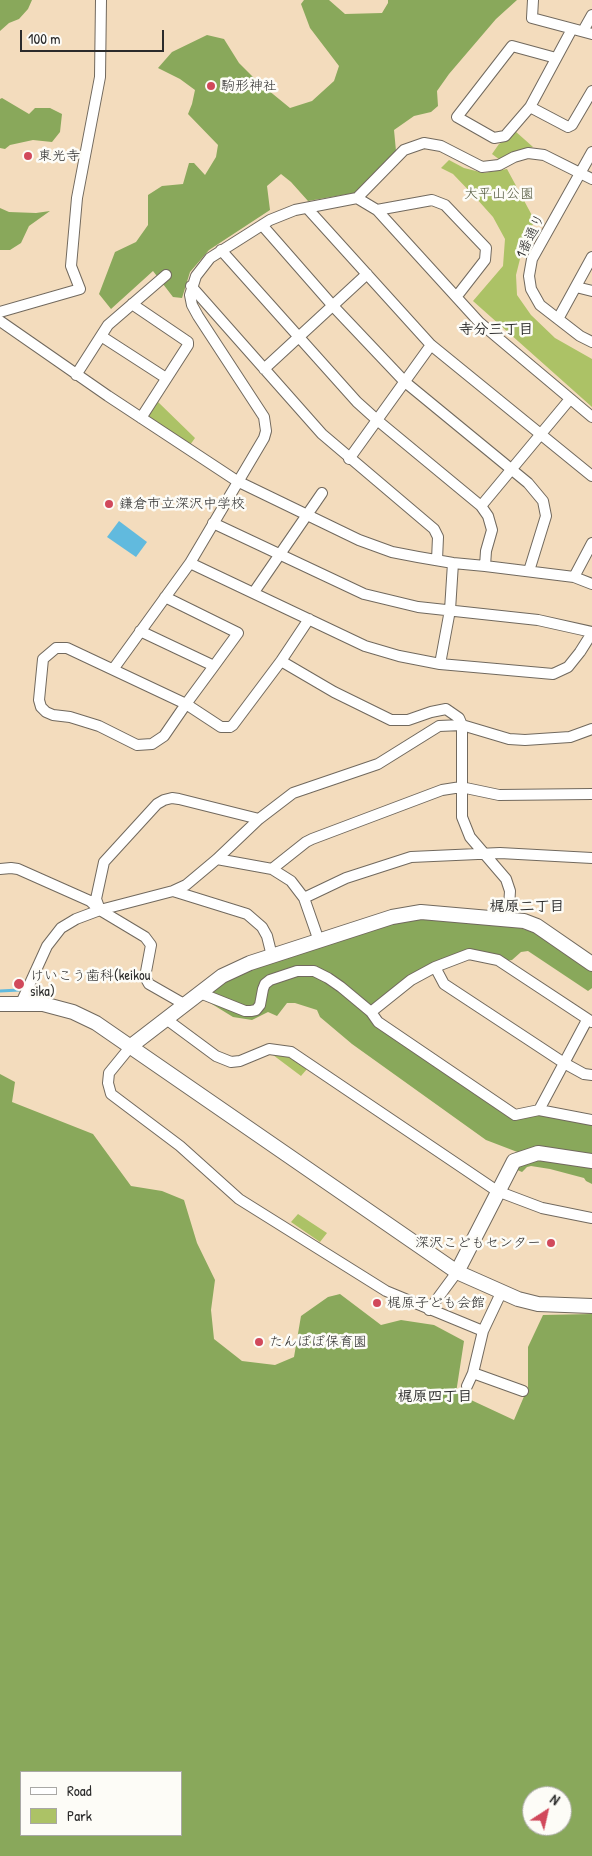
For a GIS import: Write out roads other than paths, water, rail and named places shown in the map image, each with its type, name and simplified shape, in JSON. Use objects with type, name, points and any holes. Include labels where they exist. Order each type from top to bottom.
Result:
[{"type":"street","points":[[0,312],[80,289],[71,266],[77,198],[100,77],[102,0]]},
{"type":"street","points":[[533,0],[532,18],[572,29],[588,33],[592,15]]},
{"type":"street","points":[[556,58],[512,46],[457,118],[494,138],[506,136],[530,107],[572,29]]},
{"type":"street","points":[[530,107],[568,127],[572,125],[592,91]]},
{"type":"street","points":[[114,668],[190,563],[264,438],[266,424],[264,417],[195,311],[190,294],[191,286],[205,263],[221,250],[282,214],[357,198],[404,150],[424,143],[441,146],[482,167],[499,165],[528,153],[544,155],[592,179]]},
{"type":"street","name":"1番通り","points":[[592,152],[532,259],[529,276],[531,289],[540,305],[580,336],[592,342]]},
{"type":"street","points":[[357,198],[377,210],[479,322],[592,416]]},
{"type":"street","points":[[377,210],[432,200],[445,204],[486,248],[485,260],[457,296]]},
{"type":"street","points":[[307,208],[431,344],[592,476]]},
{"type":"street","points":[[262,225],[333,306],[405,382],[528,484],[543,501],[546,516],[529,571]]},
{"type":"street","points":[[221,250],[357,402],[480,506],[488,516],[492,530],[486,551],[485,566]]},
{"type":"street","points":[[558,319],[592,257]]},
{"type":"street","points":[[76,375],[108,325],[166,274]]},
{"type":"street","points":[[264,369],[368,274]]},
{"type":"street","points":[[191,286],[322,434],[349,459],[434,529],[438,537],[437,560]]},
{"type":"street","points":[[576,286],[592,291]]},
{"type":"street","points":[[132,304],[188,342],[188,345],[141,418]]},
{"type":"street","points":[[0,321],[76,375],[237,481],[306,516],[360,540],[392,552],[453,563],[574,578],[592,584]]},
{"type":"street","points":[[101,336],[166,378]]},
{"type":"street","points":[[349,459],[431,344]]},
{"type":"street","points":[[480,506],[570,399]]},
{"type":"street","points":[[254,592],[322,493]]},
{"type":"street","points":[[190,563],[365,646],[399,656],[440,664],[554,674],[568,667],[592,632],[538,620],[418,607],[364,594],[213,523]]},
{"type":"street","points":[[574,578],[592,543]]},
{"type":"street","points":[[440,664],[450,610],[453,563]]},
{"type":"street","points":[[165,597],[238,633],[186,704],[164,736],[152,744],[144,746],[131,743],[99,726],[53,715],[41,707],[39,700],[42,659],[56,648],[67,648],[114,668],[186,704],[221,727],[230,727],[281,661],[309,619]]},
{"type":"street","points":[[140,631],[214,666]]},
{"type":"street","points":[[281,661],[334,692],[386,718],[408,720],[446,709],[454,714],[462,725],[462,817],[470,837],[506,879],[510,891],[506,918]]},
{"type":"street","points":[[21,1003],[42,956],[54,936],[70,922],[100,910],[173,891],[186,885],[259,819],[293,793],[378,764],[439,726],[462,725],[509,739],[525,740],[570,737],[592,729]]},
{"type":"street","points":[[272,868],[312,839],[442,790],[462,787],[499,795],[592,794]]},
{"type":"street","points":[[100,910],[96,899],[104,862],[157,804],[172,798],[179,799],[259,819]]},
{"type":"street","points":[[304,898],[346,878],[412,857],[483,854],[592,858]]},
{"type":"street","points":[[216,859],[272,868],[291,881],[304,898],[319,941]]},
{"type":"street","points":[[0,869],[18,869],[90,901],[100,910],[145,937],[151,945],[146,977],[149,984],[184,1004]]},
{"type":"street","points":[[173,891],[247,914],[262,927],[267,936],[272,956]]},
{"type":"street","points":[[483,1331],[386,1291],[239,1199],[180,1146],[114,1097],[109,1089],[108,1078],[131,1046],[222,976],[272,956],[392,917],[421,912],[524,921],[537,926],[592,964]]},
{"type":"street","points":[[371,1012],[411,980],[435,967],[469,954],[498,960],[590,1021],[538,1110]]},
{"type":"street","points":[[435,967],[444,984],[564,1063],[584,1074],[592,1075]]},
{"type":"street","points":[[200,993],[245,1011],[251,1011],[256,1010],[260,1006],[263,989],[270,980],[297,971],[314,971],[328,978],[371,1012],[378,1022],[515,1115],[538,1110],[592,1120]]},
{"type":"street","points":[[0,1004],[43,1004],[73,1012],[96,1022],[456,1272],[501,1293],[538,1304],[592,1306]]},
{"type":"street","points":[[166,1019],[216,1056],[231,1062],[240,1061],[268,1049],[291,1052],[497,1191],[542,1208],[592,1218]]},
{"type":"street","points":[[429,1310],[456,1272],[514,1160],[538,1153],[592,1161]]},
{"type":"street","points":[[467,1386],[473,1373],[483,1331],[501,1293]]},
{"type":"street","points":[[473,1373],[523,1391]]},
{"type":"water","points":[[119,521],[147,542],[136,557],[107,537]]},
{"type":"waterway","points":[[0,991],[19,990]]},
{"type":"place","name":"駒形神社","points":[[211,86]]},
{"type":"place","name":"東光寺","points":[[28,156]]},
{"type":"place","name":"鎌倉市立深沢中学校","points":[[109,504]]},
{"type":"place","name":"けいこう歯科(keikou sika)","points":[[19,984]]},
{"type":"place","name":"深沢こどもセンター","points":[[551,1243]]},
{"type":"place","name":"梶原子ども会館","points":[[377,1303]]},
{"type":"place","name":"たんぽぽ保育園","points":[[259,1342]]},
{"type":"district","name":"寺分三丁目","points":[[496,330]]},
{"type":"district","name":"梶原二丁目","points":[[527,907]]},
{"type":"district","name":"梶原四丁目","points":[[435,1397]]},
{"type":"park label","name":"大平山公園","points":[[499,194]]}]
